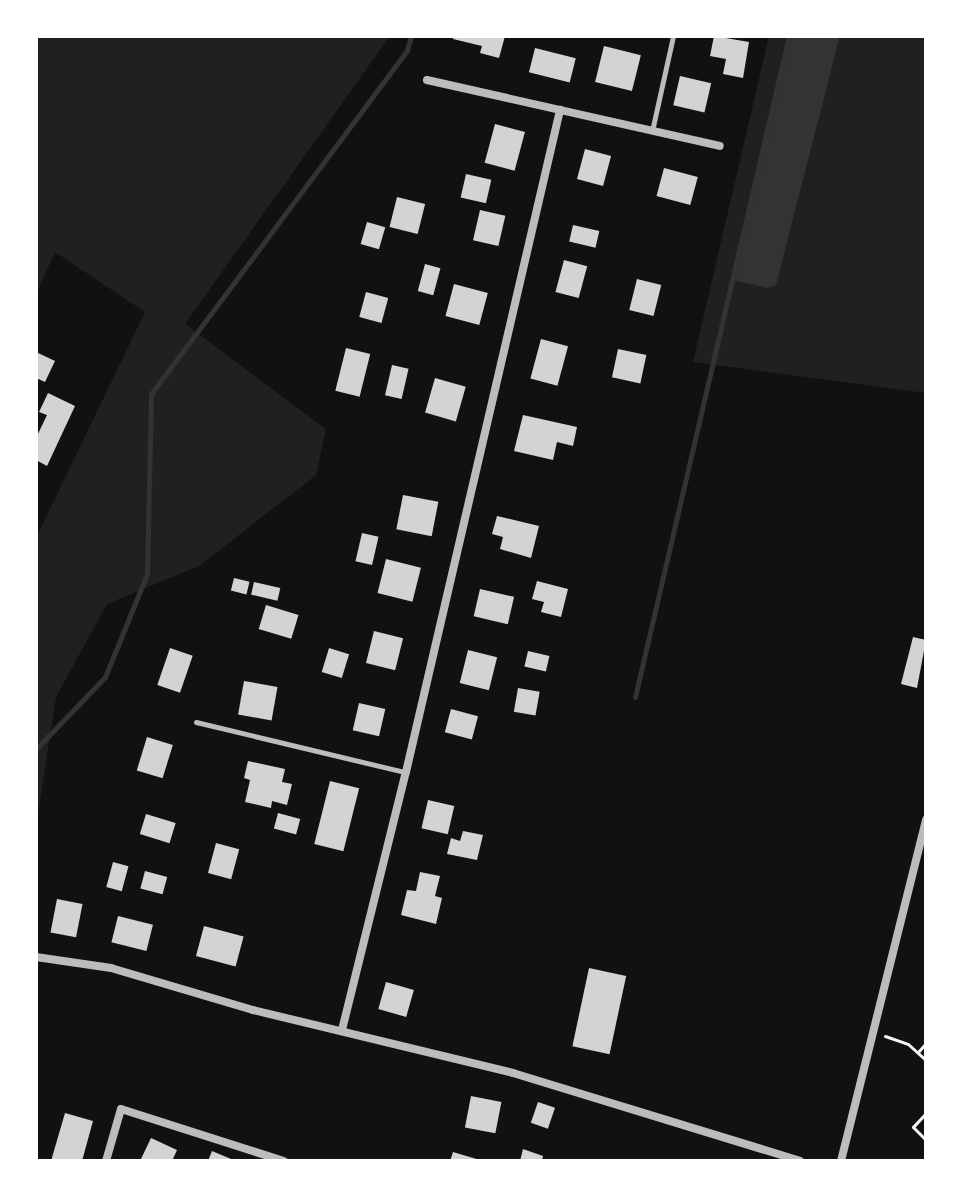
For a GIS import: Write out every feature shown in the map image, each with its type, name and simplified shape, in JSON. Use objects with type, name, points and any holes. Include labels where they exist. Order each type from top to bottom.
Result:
[{"type":"street","points":[[427,80],[720,146]]},
{"type":"street","points":[[342,1030],[406,772],[560,110]]},
{"type":"street","points":[[841,1161],[926,819]]},
{"type":"street","points":[[36,957],[111,968],[253,1010],[513,1073],[797,1161]]},
{"type":"street","points":[[106,1161],[121,1109],[284,1161]]},
{"type":"lane","points":[[652,131],[673,36]]},
{"type":"lane","points":[[196,722],[406,772]]},
{"type":"path","points":[[873,1032],[908,1044],[926,1060]]},
{"type":"path","points":[[917,1052],[926,1043]]},
{"type":"path","points":[[926,1113],[913,1127],[926,1140]]},
{"type":"shaded area","points":[[36,36],[390,36],[185,324],[326,429],[316,475],[199,566],[107,604],[56,697],[36,826],[36,538],[145,312],[55,252],[36,295]]},
{"type":"shaded area","points":[[769,36],[926,36],[926,393],[693,362]]},
{"type":"shaded area","points":[[789,36],[838,36],[839,39],[776,285],[768,288],[732,280]]},
{"type":"building","points":[[454,36],[505,36],[499,58],[480,53],[482,46],[453,39]]},
{"type":"building","points":[[714,36],[749,42],[743,78],[723,74],[726,59],[710,56]]},
{"type":"building","points":[[604,46],[641,55],[632,91],[595,82]]},
{"type":"building","points":[[535,48],[576,58],[570,82],[529,72]]},
{"type":"building","points":[[680,76],[711,83],[704,112],[673,105]]},
{"type":"building","points":[[495,124],[525,132],[515,171],[485,163]]},
{"type":"building","points":[[585,149],[611,156],[603,186],[577,179]]},
{"type":"building","points":[[664,168],[698,177],[690,205],[656,196]]},
{"type":"building","points":[[466,174],[491,180],[486,203],[461,197]]},
{"type":"building","points":[[397,197],[425,204],[418,234],[390,227]]},
{"type":"building","points":[[480,210],[505,216],[498,246],[473,240]]},
{"type":"building","points":[[367,222],[385,227],[379,249],[361,244]]},
{"type":"building","points":[[573,225],[599,231],[595,248],[569,242]]},
{"type":"building","points":[[564,260],[587,266],[579,298],[555,292]]},
{"type":"building","points":[[425,264],[440,268],[433,295],[418,291]]},
{"type":"building","points":[[637,279],[661,285],[654,316],[629,310]]},
{"type":"building","points":[[454,284],[488,293],[479,325],[445,316]]},
{"type":"building","points":[[366,292],[388,298],[381,323],[359,317]]},
{"type":"building","points":[[541,339],[568,346],[557,386],[530,379]]},
{"type":"building","points":[[346,348],[370,354],[360,397],[335,391]]},
{"type":"building","points":[[618,349],[646,355],[640,383],[612,377]]},
{"type":"building","points":[[36,352],[55,361],[45,382],[36,378]]},
{"type":"building","points":[[392,365],[409,369],[402,399],[385,395]]},
{"type":"building","points":[[435,378],[466,387],[456,421],[425,413]]},
{"type":"building","points":[[48,393],[75,406],[47,466],[36,460],[36,438],[47,415],[39,412]]},
{"type":"building","points":[[523,415],[577,427],[573,446],[557,442],[553,460],[514,451]]},
{"type":"building","points":[[403,495],[438,502],[432,536],[396,529]]},
{"type":"building","points":[[497,516],[539,526],[531,558],[500,549],[503,537],[492,534]]},
{"type":"building","points":[[362,533],[379,537],[372,565],[355,561]]},
{"type":"building","points":[[386,559],[421,568],[412,602],[378,593]]},
{"type":"building","points":[[234,578],[250,582],[246,594],[231,591]]},
{"type":"building","points":[[537,581],[568,589],[561,617],[541,612],[544,602],[532,599]]},
{"type":"building","points":[[254,582],[280,588],[277,601],[251,595]]},
{"type":"building","points":[[480,589],[514,597],[508,624],[474,616]]},
{"type":"building","points":[[266,605],[299,615],[291,639],[259,629]]},
{"type":"building","points":[[374,631],[403,638],[395,670],[366,663]]},
{"type":"building","points":[[913,637],[926,640],[917,688],[901,684]]},
{"type":"building","points":[[170,648],[193,656],[180,693],[157,685]]},
{"type":"building","points":[[329,648],[349,654],[342,678],[322,672]]},
{"type":"building","points":[[468,650],[497,657],[489,690],[460,683]]},
{"type":"building","points":[[528,651],[549,656],[546,672],[524,667]]},
{"type":"building","points":[[244,681],[277,687],[272,720],[238,714]]},
{"type":"building","points":[[518,688],[540,692],[535,715],[514,712]]},
{"type":"building","points":[[359,703],[385,709],[379,736],[353,730]]},
{"type":"building","points":[[451,709],[478,716],[472,739],[445,732]]},
{"type":"building","points":[[147,737],[173,745],[163,778],[137,770]]},
{"type":"building","points":[[248,761],[285,769],[282,782],[292,784],[287,805],[272,801],[271,808],[245,802],[250,780],[244,778]]},
{"type":"building","points":[[330,781],[359,788],[343,851],[314,844]]},
{"type":"building","points":[[428,800],[454,806],[448,834],[421,828]]},
{"type":"building","points":[[278,813],[300,819],[296,834],[274,828]]},
{"type":"building","points":[[146,814],[176,823],[170,843],[140,834]]},
{"type":"building","points":[[463,831],[483,835],[477,860],[447,854],[451,838],[460,841]]},
{"type":"building","points":[[216,843],[239,849],[231,879],[208,873]]},
{"type":"building","points":[[113,862],[128,866],[122,891],[106,887]]},
{"type":"building","points":[[145,871],[167,877],[163,894],[140,888]]},
{"type":"building","points":[[420,872],[440,876],[435,896],[442,898],[436,924],[401,915],[407,890],[416,891]]},
{"type":"building","points":[[57,899],[83,904],[76,937],[51,932]]},
{"type":"building","points":[[118,916],[153,925],[146,951],[111,942]]},
{"type":"building","points":[[204,926],[244,937],[236,967],[196,956]]},
{"type":"building","points":[[589,968],[626,976],[610,1054],[572,1046]]},
{"type":"building","points":[[386,982],[414,990],[406,1017],[378,1009]]},
{"type":"building","points":[[471,1096],[501,1102],[495,1133],[465,1127]]},
{"type":"building","points":[[538,1102],[555,1108],[548,1129],[531,1123]]},
{"type":"building","points":[[65,1113],[93,1121],[82,1161],[51,1161]]},
{"type":"building","points":[[151,1138],[177,1150],[172,1161],[141,1159]]},
{"type":"building","points":[[523,1149],[543,1156],[542,1161],[520,1161]]},
{"type":"building","points":[[212,1151],[236,1161],[208,1161]]},
{"type":"building","points":[[453,1152],[480,1160],[480,1161],[450,1161]]},
{"type":"waterway","points":[[36,749],[105,677],[147,574],[151,394],[407,50],[411,36]]},
{"type":"waterway","points":[[635,697],[789,36]]}]
